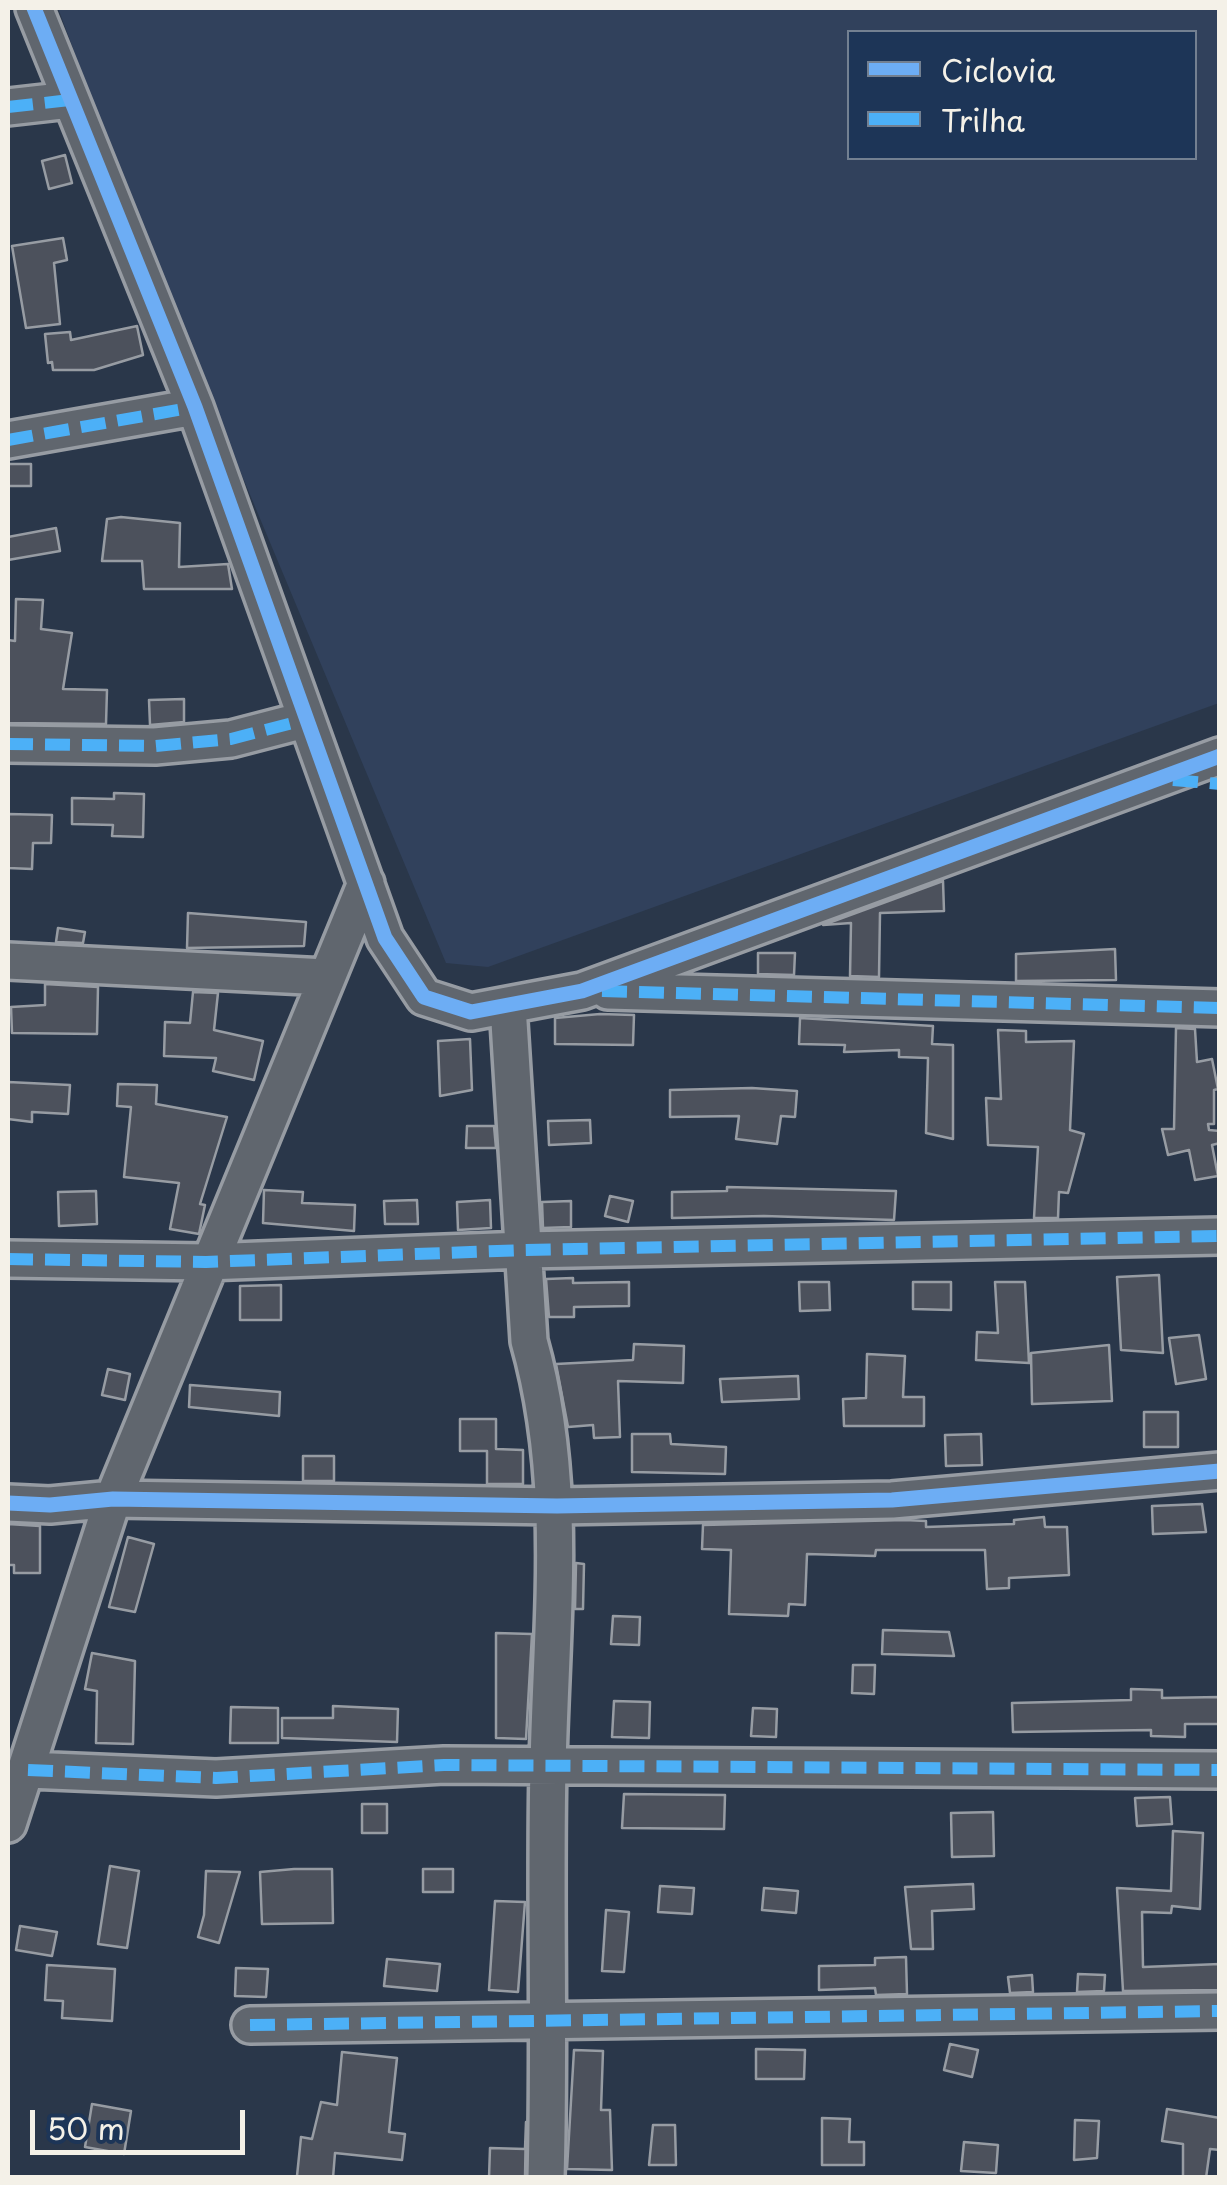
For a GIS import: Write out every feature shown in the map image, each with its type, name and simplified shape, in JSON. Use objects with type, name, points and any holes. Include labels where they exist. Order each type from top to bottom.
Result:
[{"type":"street","points":[[34,8],[195,407],[385,938],[424,998],[471,1012],[582,991],[1220,756]]},
{"type":"street","points":[[8,107],[70,100]]},
{"type":"street","points":[[8,440],[195,407]]},
{"type":"street","points":[[8,744],[231,740],[304,720]]},
{"type":"street","points":[[1158,779],[1220,784]]},
{"type":"street","points":[[8,1824],[113,1499],[206,1262],[366,883]]},
{"type":"street","points":[[8,962],[326,977]]},
{"type":"street","points":[[582,991],[1220,1008]]},
{"type":"street","points":[[508,1006],[529,1342],[538,1374],[557,1506],[548,1769],[551,2019],[546,2178]]},
{"type":"street","points":[[8,1259],[206,1262],[524,1250],[1220,1236]]},
{"type":"street","points":[[8,1502],[50,1505],[113,1499],[557,1506],[892,1500],[1220,1471]]},
{"type":"street","points":[[28,1770],[216,1778],[444,1765],[548,1769],[1220,1770]]},
{"type":"street","points":[[250,2025],[1220,2011]]},
{"type":"shaded area","points":[[58,8],[1219,8],[1219,703],[488,967],[446,963],[151,258]]},
{"type":"building","points":[[65,155],[72,183],[49,189],[42,161]]},
{"type":"building","points":[[63,238],[67,260],[54,263],[60,324],[26,328],[12,246]]},
{"type":"building","points":[[137,326],[143,355],[94,370],[53,370],[52,362],[48,363],[45,334],[70,332],[71,340]]},
{"type":"building","points":[[8,464],[31,464],[31,486],[8,486]]},
{"type":"building","points":[[107,519],[180,523],[179,567],[228,564],[232,589],[144,589],[142,561],[102,561]]},
{"type":"building","points":[[56,528],[60,551],[8,560],[8,537]]},
{"type":"building","points":[[16,599],[43,600],[41,629],[72,633],[63,689],[107,690],[106,724],[8,723],[8,640],[15,641]]},
{"type":"building","points":[[184,699],[184,722],[150,725],[149,700]]},
{"type":"building","points":[[114,793],[144,794],[143,837],[112,836],[113,825],[72,824],[72,798],[114,799]]},
{"type":"building","points":[[8,814],[52,815],[51,843],[33,843],[32,869],[8,868]]},
{"type":"building","points":[[943,881],[944,911],[880,913],[879,977],[850,976],[851,923],[823,925]]},
{"type":"building","points":[[188,913],[306,922],[304,946],[187,948]]},
{"type":"building","points":[[58,928],[85,932],[83,943],[56,942]]},
{"type":"building","points":[[1115,949],[1116,980],[1016,981],[1016,954]]},
{"type":"building","points":[[758,953],[795,953],[794,975],[758,974]]},
{"type":"building","points":[[45,984],[98,987],[97,1034],[12,1033],[11,1007],[45,1005]]},
{"type":"building","points":[[193,992],[218,993],[214,1030],[263,1041],[254,1080],[213,1071],[216,1058],[164,1056],[165,1022],[190,1023]]},
{"type":"building","points":[[634,1015],[633,1045],[555,1044],[555,1018]]},
{"type":"building","points":[[800,1018],[933,1026],[932,1044],[953,1045],[953,1139],[926,1133],[928,1058],[899,1057],[899,1050],[844,1052],[845,1045],[799,1044]]},
{"type":"building","points":[[1176,1028],[1195,1029],[1197,1062],[1212,1059],[1218,1089],[1214,1090],[1214,1124],[1208,1124],[1209,1130],[1220,1131],[1220,1143],[1212,1145],[1218,1176],[1195,1180],[1189,1150],[1168,1155],[1162,1129],[1174,1129]]},
{"type":"building","points":[[998,1030],[1026,1031],[1026,1042],[1074,1041],[1070,1130],[1084,1134],[1068,1193],[1059,1192],[1058,1218],[1034,1218],[1038,1147],[988,1145],[986,1098],[1001,1099]]},
{"type":"building","points":[[470,1039],[472,1090],[440,1096],[438,1041]]},
{"type":"building","points":[[8,1082],[70,1085],[68,1114],[32,1112],[32,1122],[8,1119]]},
{"type":"building","points":[[118,1084],[157,1085],[156,1104],[227,1117],[200,1204],[205,1205],[199,1234],[170,1229],[179,1183],[124,1177],[131,1107],[117,1106]]},
{"type":"building","points":[[670,1090],[797,1091],[795,1117],[781,1116],[777,1144],[736,1139],[739,1116],[670,1117]]},
{"type":"building","points":[[590,1120],[591,1143],[549,1145],[548,1121]]},
{"type":"building","points":[[467,1126],[494,1126],[496,1148],[466,1148]]},
{"type":"building","points":[[727,1187],[896,1191],[894,1220],[672,1218],[672,1192],[727,1191]]},
{"type":"building","points":[[264,1190],[303,1192],[302,1203],[355,1205],[354,1231],[263,1223]]},
{"type":"building","points":[[96,1191],[97,1224],[59,1226],[58,1192]]},
{"type":"building","points":[[610,1196],[633,1201],[628,1222],[605,1216]]},
{"type":"building","points":[[417,1200],[418,1224],[385,1224],[384,1201]]},
{"type":"building","points":[[490,1200],[491,1228],[458,1230],[457,1202]]},
{"type":"building","points":[[571,1201],[571,1227],[543,1228],[542,1202]]},
{"type":"building","points":[[1159,1275],[1163,1353],[1121,1350],[1117,1277]]},
{"type":"building","points":[[573,1278],[573,1283],[629,1282],[629,1306],[574,1307],[574,1317],[549,1317],[546,1279]]},
{"type":"building","points":[[799,1282],[829,1282],[830,1310],[800,1311]]},
{"type":"building","points":[[913,1282],[951,1282],[951,1310],[913,1309]]},
{"type":"building","points":[[995,1282],[1025,1282],[1029,1363],[976,1360],[977,1332],[998,1333]]},
{"type":"building","points":[[281,1285],[281,1320],[240,1320],[240,1286]]},
{"type":"building","points":[[1199,1335],[1206,1379],[1176,1384],[1169,1338]]},
{"type":"building","points":[[634,1344],[684,1346],[683,1383],[618,1381],[620,1437],[594,1438],[593,1425],[568,1427],[556,1364],[633,1360]]},
{"type":"building","points":[[1109,1345],[1112,1401],[1032,1404],[1031,1353]]},
{"type":"building","points":[[867,1354],[905,1356],[903,1397],[924,1397],[924,1426],[844,1426],[843,1399],[866,1398]]},
{"type":"building","points":[[108,1369],[130,1374],[125,1400],[102,1395]]},
{"type":"building","points":[[798,1376],[799,1399],[722,1402],[720,1379]]},
{"type":"building","points":[[190,1385],[280,1392],[279,1416],[189,1407]]},
{"type":"building","points":[[1144,1412],[1178,1412],[1178,1447],[1144,1447]]},
{"type":"building","points":[[460,1419],[496,1419],[496,1449],[523,1450],[523,1484],[487,1484],[487,1451],[460,1451]]},
{"type":"building","points":[[632,1434],[670,1434],[671,1444],[726,1447],[725,1474],[632,1472]]},
{"type":"building","points":[[981,1434],[982,1465],[946,1466],[945,1435]]},
{"type":"building","points":[[303,1456],[334,1456],[334,1481],[303,1481]]},
{"type":"building","points":[[1202,1504],[1206,1532],[1153,1534],[1152,1506]]},
{"type":"building","points":[[1044,1517],[1045,1527],[1067,1527],[1069,1575],[1009,1578],[1009,1588],[987,1589],[985,1550],[876,1550],[875,1556],[807,1554],[805,1605],[789,1604],[788,1616],[729,1614],[731,1550],[702,1549],[703,1525],[905,1520],[926,1521],[926,1527],[1014,1524],[1014,1520]]},
{"type":"building","points":[[8,1524],[40,1526],[40,1573],[14,1573],[14,1565],[8,1565]]},
{"type":"building","points":[[128,1537],[154,1544],[135,1612],[109,1607]]},
{"type":"building","points":[[576,1563],[584,1564],[583,1609],[575,1609]]},
{"type":"building","points":[[613,1616],[640,1617],[639,1645],[611,1644]]},
{"type":"building","points":[[883,1630],[949,1632],[954,1656],[882,1654]]},
{"type":"building","points":[[496,1633],[532,1634],[526,1739],[496,1738]]},
{"type":"building","points":[[92,1653],[135,1661],[133,1744],[96,1743],[97,1691],[85,1689]]},
{"type":"building","points":[[853,1665],[875,1665],[874,1694],[852,1693]]},
{"type":"building","points":[[1131,1689],[1162,1690],[1162,1698],[1220,1697],[1220,1724],[1185,1724],[1185,1737],[1151,1736],[1151,1730],[1013,1732],[1012,1703],[1131,1700]]},
{"type":"building","points":[[614,1701],[650,1702],[649,1738],[612,1737]]},
{"type":"building","points":[[333,1706],[398,1709],[397,1742],[282,1738],[282,1718],[333,1718]]},
{"type":"building","points":[[231,1707],[278,1708],[278,1743],[230,1743]]},
{"type":"building","points":[[753,1708],[777,1709],[776,1737],[751,1736]]},
{"type":"building","points":[[624,1794],[725,1795],[724,1829],[622,1828]]},
{"type":"building","points":[[1170,1797],[1172,1824],[1137,1826],[1135,1798]]},
{"type":"building","points":[[362,1804],[387,1804],[387,1833],[362,1833]]},
{"type":"building","points":[[993,1812],[994,1856],[952,1857],[951,1813]]},
{"type":"building","points":[[1173,1831],[1203,1833],[1200,1909],[1172,1906],[1171,1913],[1142,1912],[1143,1967],[1220,1964],[1220,1990],[1123,1991],[1117,1888],[1171,1891]]},
{"type":"building","points":[[110,1866],[139,1871],[127,1948],[98,1944]]},
{"type":"building","points":[[332,1869],[333,1923],[262,1924],[260,1872]]},
{"type":"building","points":[[423,1869],[453,1869],[453,1892],[423,1892]]},
{"type":"building","points":[[206,1871],[240,1872],[219,1943],[198,1937],[204,1915]]},
{"type":"building","points":[[973,1884],[974,1909],[932,1911],[933,1949],[911,1949],[905,1887]]},
{"type":"building","points":[[660,1886],[694,1888],[692,1914],[658,1912]]},
{"type":"building","points":[[764,1888],[798,1891],[796,1913],[762,1910]]},
{"type":"building","points":[[495,1901],[525,1902],[518,1992],[489,1990]]},
{"type":"building","points":[[606,1910],[629,1912],[624,1972],[602,1971]]},
{"type":"building","points":[[20,1926],[57,1932],[52,1956],[16,1950]]},
{"type":"building","points":[[906,1957],[907,1994],[876,1995],[875,1988],[819,1990],[819,1966],[875,1965],[875,1958]]},
{"type":"building","points":[[387,1959],[440,1964],[437,1991],[384,1986]]},
{"type":"building","points":[[47,1965],[115,1969],[112,2021],[62,2018],[63,2001],[45,2000]]},
{"type":"building","points":[[236,1968],[268,1969],[266,1997],[235,1996]]},
{"type":"building","points":[[1078,1974],[1105,1975],[1104,1991],[1077,1992]]},
{"type":"building","points":[[1032,1975],[1033,1992],[1010,1993],[1008,1977]]},
{"type":"building","points":[[950,2044],[978,2050],[972,2077],[944,2070]]},
{"type":"building","points":[[756,2049],[805,2050],[804,2079],[756,2079]]},
{"type":"building","points":[[574,2050],[603,2051],[601,2110],[610,2110],[612,2170],[567,2169]]},
{"type":"building","points":[[342,2052],[397,2058],[389,2132],[405,2134],[402,2160],[335,2153],[333,2178],[297,2176],[301,2137],[312,2139],[321,2102],[337,2105]]},
{"type":"building","points":[[92,2104],[131,2111],[124,2154],[85,2147]]},
{"type":"building","points":[[1167,2109],[1220,2118],[1220,2150],[1210,2149],[1206,2178],[1183,2178],[1183,2144],[1162,2141]]},
{"type":"building","points":[[822,2118],[850,2119],[849,2142],[864,2142],[864,2165],[822,2165]]},
{"type":"building","points":[[1075,2120],[1099,2121],[1097,2158],[1074,2160]]},
{"type":"building","points":[[526,2122],[525,2178],[489,2178],[490,2148],[525,2149]]},
{"type":"building","points":[[653,2125],[675,2125],[676,2165],[649,2165]]},
{"type":"building","points":[[964,2142],[998,2145],[996,2173],[961,2171]]},
{"type":"marked path","points":[[8,107],[70,100]]},
{"type":"marked path","points":[[8,440],[195,407]]},
{"type":"marked path","points":[[8,744],[155,746],[231,739],[304,720]]},
{"type":"marked path","points":[[1173,780],[1220,784]]},
{"type":"marked path","points":[[602,991],[1220,1008]]},
{"type":"marked path","points":[[8,1259],[206,1262],[524,1250],[1220,1236]]},
{"type":"marked path","points":[[28,1770],[216,1778],[444,1765],[1220,1770]]},
{"type":"marked path","points":[[250,2025],[1220,2011]]},
{"type":"cycle path","points":[[34,8],[195,407],[385,938],[424,997],[471,1012],[582,991],[1220,756]]},
{"type":"cycle path","points":[[8,1503],[50,1505],[113,1499],[557,1506],[892,1500],[1220,1471]]}]
